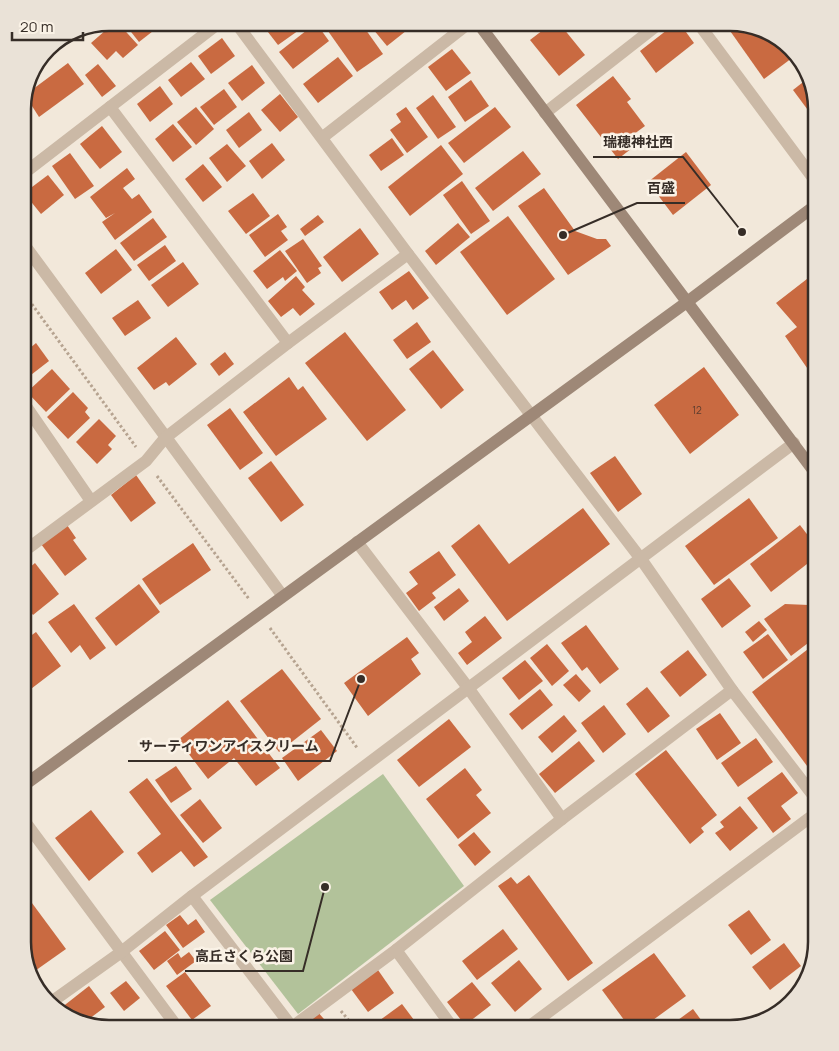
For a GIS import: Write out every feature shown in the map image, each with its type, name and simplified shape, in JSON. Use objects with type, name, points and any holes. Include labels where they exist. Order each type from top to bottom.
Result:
[{"type":"street","points":[[31,168],[207,31]]},
{"type":"street","points":[[243,31],[408,254],[641,559],[732,690],[808,789]]},
{"type":"street","points":[[323,137],[459,31]]},
{"type":"street","points":[[484,31],[808,463]]},
{"type":"street","points":[[545,113],[650,31]]},
{"type":"street","points":[[704,31],[808,171]]},
{"type":"street","points":[[110,107],[288,343]]},
{"type":"street","points":[[31,779],[687,302],[808,211]]},
{"type":"street","points":[[31,254],[282,595]]},
{"type":"street","points":[[31,546],[146,461],[165,438],[408,254]]},
{"type":"street","points":[[31,414],[91,501]]},
{"type":"street","points":[[56,998],[120,953],[192,896],[794,443]]},
{"type":"street","points":[[357,542],[469,688],[562,819]]},
{"type":"street","points":[[301,1020],[396,950],[562,819],[732,690]]},
{"type":"street","points":[[538,1020],[808,819]]},
{"type":"street","points":[[31,831],[172,1020]]},
{"type":"street","points":[[192,896],[287,1020]]},
{"type":"street","points":[[396,950],[447,1020]]},
{"type":"path","points":[[31,303],[368,763]]},
{"type":"green space","points":[[383,774],[464,886],[298,1014],[210,900]]},
{"type":"building","points":[[125,31],[138,45],[123,58],[116,51],[107,60],[91,43],[104,32]]},
{"type":"building","points":[[130,31],[153,31],[139,42]]},
{"type":"building","points":[[267,31],[298,31],[278,45]]},
{"type":"building","points":[[306,31],[322,31],[329,41],[293,69],[279,52]]},
{"type":"building","points":[[328,31],[367,31],[383,54],[357,72]]},
{"type":"building","points":[[375,31],[406,31],[387,46]]},
{"type":"building","points":[[542,31],[566,31],[585,55],[559,76],[530,40]]},
{"type":"building","points":[[666,31],[686,32],[694,43],[656,73],[640,51]]},
{"type":"building","points":[[730,31],[760,37],[777,47],[790,60],[764,79]]},
{"type":"building","points":[[222,38],[235,56],[211,74],[198,56]]},
{"type":"building","points":[[452,49],[471,73],[446,91],[428,67]]},
{"type":"building","points":[[338,57],[353,76],[318,103],[303,84]]},
{"type":"building","points":[[191,62],[205,79],[181,97],[168,80]]},
{"type":"building","points":[[68,63],[84,84],[39,117],[31,104],[34,88]]},
{"type":"building","points":[[98,64],[116,86],[102,97],[85,75]]},
{"type":"building","points":[[252,65],[265,83],[242,101],[228,83]]},
{"type":"building","points":[[613,76],[631,99],[627,102],[645,126],[630,137],[636,145],[618,159],[576,105]]},
{"type":"building","points":[[471,80],[489,106],[465,122],[448,97]]},
{"type":"building","points":[[803,82],[808,110],[793,90]]},
{"type":"building","points":[[160,86],[173,104],[150,122],[137,104]]},
{"type":"building","points":[[224,89],[237,107],[214,125],[200,107]]},
{"type":"building","points":[[280,94],[298,117],[280,132],[261,110]]},
{"type":"building","points":[[433,95],[456,127],[438,139],[416,108]]},
{"type":"building","points":[[196,107],[214,129],[196,145],[177,122]]},
{"type":"building","points":[[406,107],[428,137],[407,153],[390,130],[401,122],[396,114]]},
{"type":"building","points":[[495,107],[511,127],[464,163],[448,143]]},
{"type":"building","points":[[249,112],[262,130],[239,148],[226,130]]},
{"type":"building","points":[[173,124],[192,147],[173,162],[155,139]]},
{"type":"building","points":[[102,126],[122,152],[100,169],[80,144]]},
{"type":"building","points":[[392,138],[404,155],[381,171],[369,155]]},
{"type":"building","points":[[272,143],[285,160],[262,179],[249,161]]},
{"type":"building","points":[[227,144],[246,166],[227,182],[209,158]]},
{"type":"building","points":[[441,145],[463,174],[410,216],[388,187]]},
{"type":"building","points":[[523,151],[541,174],[493,211],[475,188]]},
{"type":"building","points":[[686,152],[711,185],[673,215],[648,182]]},
{"type":"building","points":[[70,153],[94,186],[75,199],[52,166]]},
{"type":"building","points":[[203,164],[222,187],[203,202],[185,179]]},
{"type":"building","points":[[127,168],[135,179],[123,188],[132,199],[139,194],[152,212],[115,240],[102,222],[115,213],[106,218],[90,197]]},
{"type":"building","points":[[48,175],[64,195],[41,214],[31,202],[31,188]]},
{"type":"building","points":[[462,181],[490,221],[471,234],[443,195]]},
{"type":"building","points":[[544,188],[575,231],[597,239],[606,239],[611,246],[568,275],[518,206]]},
{"type":"building","points":[[253,193],[270,216],[246,234],[228,211]]},
{"type":"building","points":[[278,214],[287,227],[281,231],[288,240],[265,257],[249,235]]},
{"type":"building","points":[[318,215],[324,222],[305,236],[300,229]]},
{"type":"building","points":[[508,216],[555,279],[507,315],[460,252]]},
{"type":"building","points":[[153,218],[167,237],[134,261],[120,243]]},
{"type":"building","points":[[458,223],[470,237],[436,265],[425,251]]},
{"type":"building","points":[[360,228],[379,254],[342,282],[323,257]]},
{"type":"building","points":[[303,239],[322,266],[318,268],[321,273],[307,283],[285,251]]},
{"type":"building","points":[[165,245],[176,261],[149,281],[137,265]]},
{"type":"building","points":[[116,249],[132,270],[101,294],[85,273]]},
{"type":"building","points":[[280,250],[297,271],[285,281],[283,277],[267,289],[253,271]]},
{"type":"building","points":[[183,262],[199,284],[168,307],[151,285]]},
{"type":"building","points":[[409,271],[429,298],[413,310],[406,300],[392,310],[379,292]]},
{"type":"building","points":[[296,276],[305,287],[302,290],[315,304],[300,316],[293,308],[281,317],[268,301]]},
{"type":"building","points":[[808,278],[808,369],[785,336],[797,327],[776,303]]},
{"type":"building","points":[[138,300],[151,318],[125,336],[112,318]]},
{"type":"building","points":[[417,322],[431,342],[407,359],[393,340]]},
{"type":"building","points":[[345,332],[406,410],[367,441],[305,363]]},
{"type":"building","points":[[176,337],[197,364],[169,386],[166,382],[154,390],[137,368]]},
{"type":"building","points":[[36,343],[49,361],[31,375],[31,347]]},
{"type":"building","points":[[433,350],[464,390],[441,409],[409,369]]},
{"type":"building","points":[[225,352],[234,364],[219,376],[210,364]]},
{"type":"building","points":[[704,367],[739,415],[690,454],[654,405]]},
{"type":"building","points":[[52,369],[70,389],[46,412],[31,396],[31,388]]},
{"type":"building","points":[[289,377],[298,390],[303,386],[327,419],[276,456],[243,412]]},
{"type":"building","points":[[73,392],[88,408],[85,412],[90,418],[68,439],[47,417]]},
{"type":"building","points":[[230,408],[263,453],[240,470],[207,425]]},
{"type":"building","points":[[99,419],[116,436],[108,445],[112,449],[97,464],[76,442]]},
{"type":"building","points":[[615,456],[642,494],[618,512],[590,473]]},
{"type":"building","points":[[271,461],[304,505],[281,522],[248,478]]},
{"type":"building","points":[[136,475],[156,503],[131,522],[111,495]]},
{"type":"building","points":[[749,498],[778,538],[714,585],[685,546]]},
{"type":"building","points":[[583,508],[610,544],[507,621],[451,546],[479,524],[509,564]]},
{"type":"building","points":[[67,525],[76,538],[73,540],[87,559],[65,576],[41,544]]},
{"type":"building","points":[[800,525],[808,536],[808,563],[771,592],[750,564]]},
{"type":"building","points":[[193,543],[211,570],[160,605],[142,579]]},
{"type":"building","points":[[439,551],[456,575],[432,593],[436,598],[419,611],[406,593],[418,584],[409,572]]},
{"type":"building","points":[[35,563],[59,594],[33,615],[31,612],[31,566]]},
{"type":"building","points":[[729,578],[751,606],[722,628],[701,599]]},
{"type":"building","points":[[139,584],[160,612],[116,646],[95,618]]},
{"type":"building","points":[[459,588],[469,601],[444,621],[434,607]]},
{"type":"building","points":[[74,604],[106,648],[90,660],[80,645],[71,653],[48,622]]},
{"type":"building","points":[[785,604],[808,605],[808,643],[791,656],[764,619]]},
{"type":"building","points":[[485,616],[502,638],[467,665],[458,653],[472,642],[465,632]]},
{"type":"building","points":[[759,621],[767,630],[753,642],[745,632]]},
{"type":"building","points":[[586,625],[619,669],[600,684],[587,667],[582,671],[561,643]]},
{"type":"building","points":[[36,632],[61,666],[31,689],[31,636]]},
{"type":"building","points":[[768,634],[788,660],[763,679],[743,652]]},
{"type":"building","points":[[407,637],[419,653],[411,659],[421,674],[368,716],[344,683]]},
{"type":"building","points":[[547,644],[569,671],[552,686],[530,658]]},
{"type":"building","points":[[808,649],[808,767],[752,692]]},
{"type":"building","points":[[688,650],[707,675],[680,697],[660,672]]},
{"type":"building","points":[[525,660],[543,681],[519,700],[502,678]]},
{"type":"building","points":[[282,669],[321,719],[279,752],[240,701]]},
{"type":"building","points":[[576,674],[591,691],[579,702],[563,685]]},
{"type":"building","points":[[647,687],[670,716],[648,733],[626,704]]},
{"type":"building","points":[[540,689],[553,705],[522,730],[509,714]]},
{"type":"building","points":[[228,700],[280,768],[256,786],[234,758],[208,779],[178,740]]},
{"type":"building","points":[[604,705],[626,734],[603,753],[581,723]]},
{"type":"building","points":[[720,713],[741,743],[717,760],[696,729]]},
{"type":"building","points":[[564,715],[577,731],[552,753],[538,737]]},
{"type":"building","points":[[449,719],[471,747],[419,787],[397,760]]},
{"type":"building","points":[[321,730],[337,751],[298,781],[282,758]]},
{"type":"building","points":[[756,738],[773,762],[738,787],[721,763]]},
{"type":"building","points":[[579,741],[595,761],[555,793],[539,774]]},
{"type":"building","points":[[666,750],[717,815],[701,828],[704,832],[690,844],[635,774]]},
{"type":"building","points":[[176,766],[192,789],[171,803],[155,780]]},
{"type":"building","points":[[465,768],[482,790],[476,795],[491,813],[458,839],[426,799]]},
{"type":"building","points":[[782,772],[798,793],[781,806],[791,819],[773,833],[747,798]]},
{"type":"building","points":[[147,778],[208,857],[194,867],[181,851],[152,873],[137,853],[161,834],[129,792]]},
{"type":"building","points":[[200,799],[222,828],[203,843],[180,815]]},
{"type":"building","points":[[740,806],[758,828],[730,851],[715,833],[724,827],[720,822]]},
{"type":"building","points":[[91,810],[124,852],[89,881],[55,838]]},
{"type":"building","points":[[474,832],[491,852],[475,866],[458,845]]},
{"type":"building","points":[[529,875],[593,963],[568,981],[498,886],[511,877],[517,884]]},
{"type":"building","points":[[31,902],[66,949],[37,970],[31,942]]},
{"type":"building","points":[[749,910],[771,940],[751,955],[728,925]]},
{"type":"building","points":[[180,915],[188,925],[196,919],[205,932],[183,948],[166,925]]},
{"type":"building","points":[[503,929],[518,949],[477,980],[462,961]]},
{"type":"building","points":[[165,931],[180,950],[154,970],[139,951]]},
{"type":"building","points":[[784,943],[801,966],[770,990],[752,967]]},
{"type":"building","points":[[189,952],[196,961],[177,975],[167,961],[178,953],[181,958]]},
{"type":"building","points":[[654,953],[686,996],[653,1020],[624,1020],[602,990]]},
{"type":"building","points":[[519,960],[542,989],[515,1012],[491,983]]},
{"type":"building","points":[[378,970],[394,993],[368,1012],[351,989]]},
{"type":"building","points":[[185,972],[211,1006],[192,1020],[166,986]]},
{"type":"building","points":[[126,981],[140,998],[124,1011],[110,993]]},
{"type":"building","points":[[472,982],[491,1005],[472,1020],[461,1020],[447,1002]]},
{"type":"building","points":[[89,986],[105,1007],[91,1017],[79,1014],[65,1005]]},
{"type":"building","points":[[402,1004],[414,1020],[380,1020]]},
{"type":"building","points":[[693,1009],[701,1020],[678,1020]]},
{"type":"building","points":[[317,1011],[325,1020],[306,1020]]},
{"type":"place","name":"瑞穂神社西","points":[[742,232]]},
{"type":"place","name":"百盛","points":[[563,235]]},
{"type":"place","name":"サーティワンアイスクリーム","points":[[361,679]]},
{"type":"place","name":"高丘さくら公園","points":[[325,887]]}]
